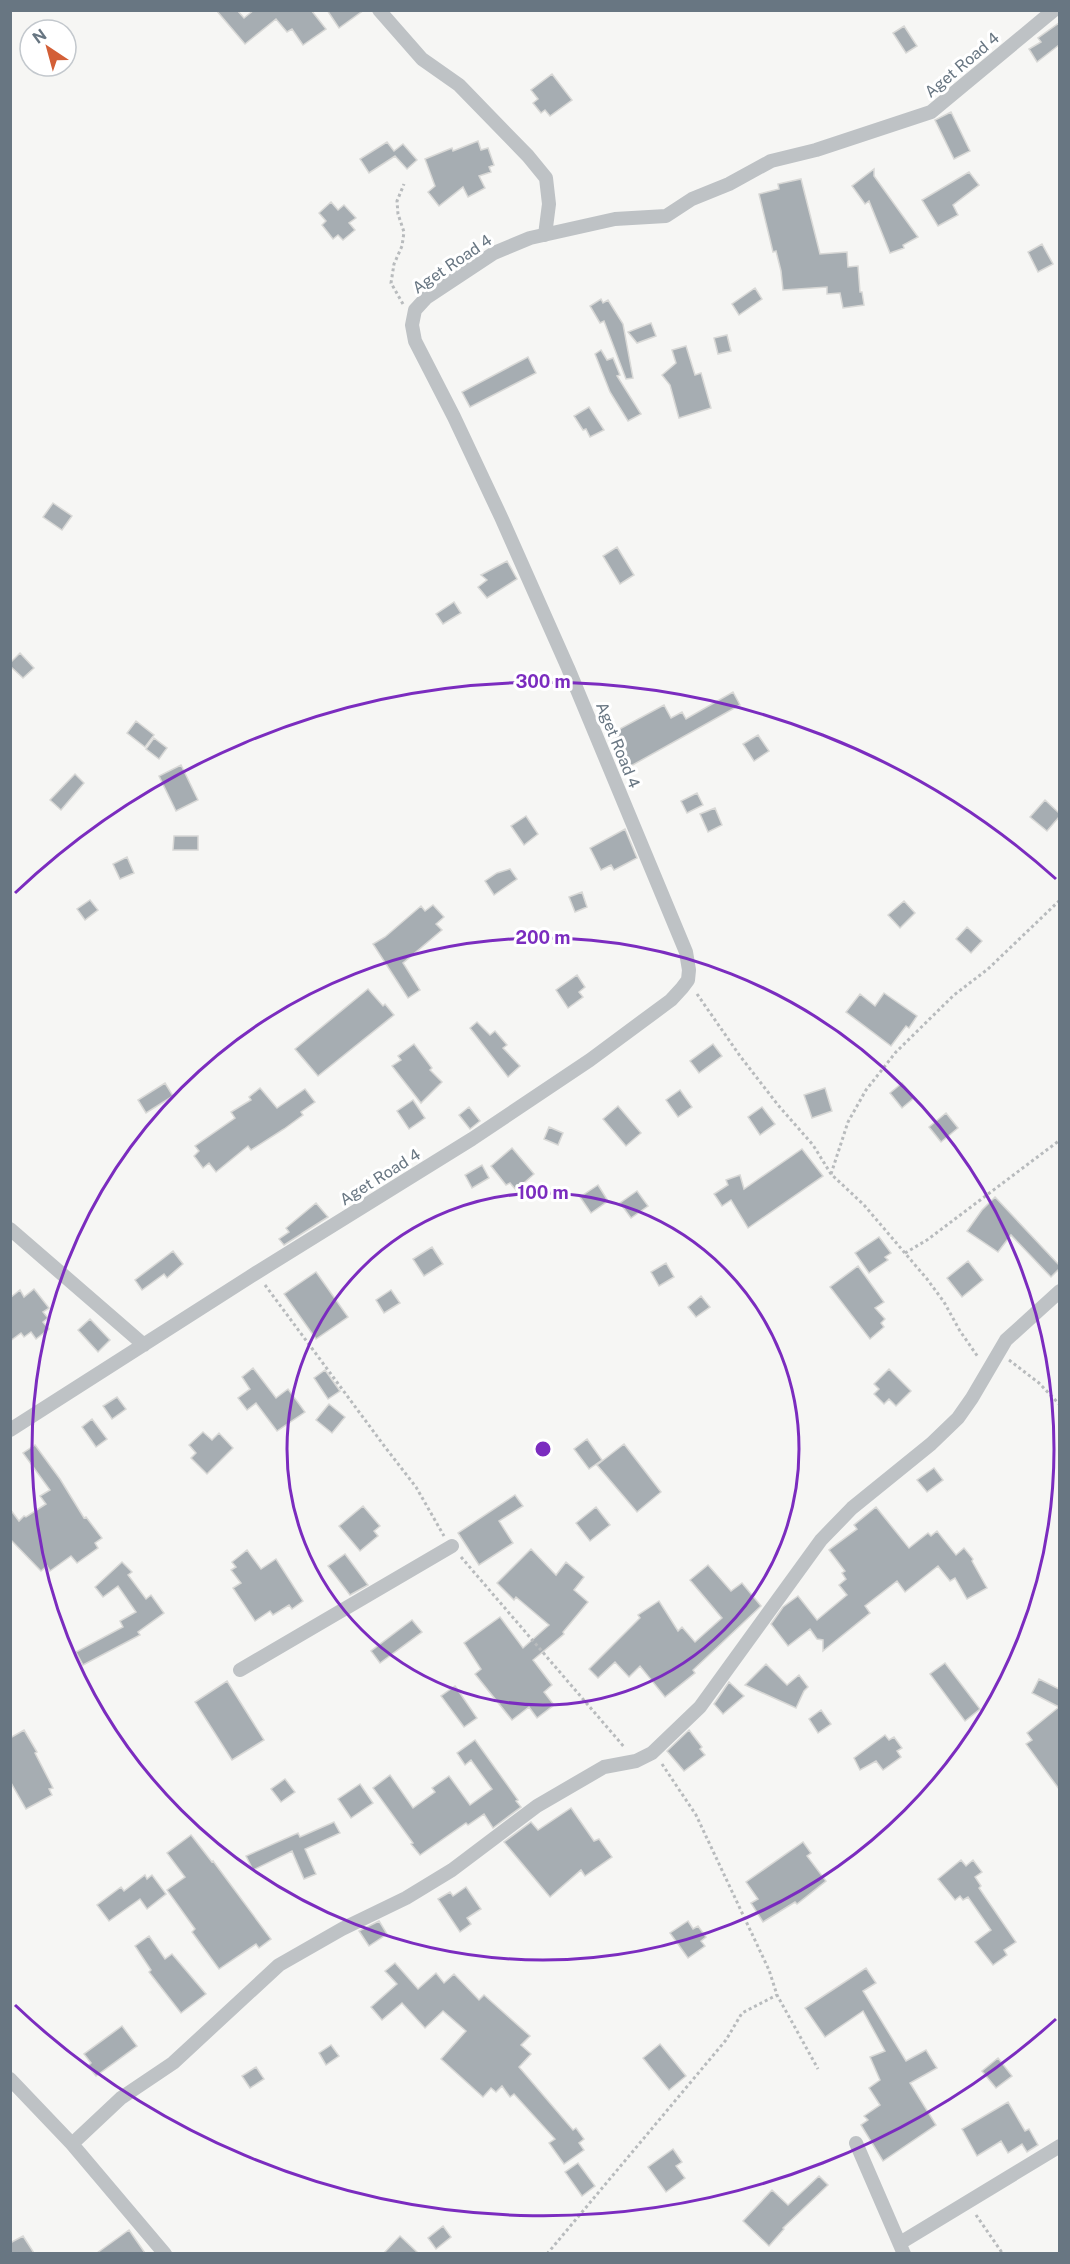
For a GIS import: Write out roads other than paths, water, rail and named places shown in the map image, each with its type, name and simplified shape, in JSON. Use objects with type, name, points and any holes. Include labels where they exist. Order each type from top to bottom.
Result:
[{"type":"street","points":[[379,10],[422,59],[459,86],[528,156],[546,178],[549,204],[545,235]]},
{"type":"street","name":"Aget Road 4","points":[[10,1430],[472,1139],[590,1060],[671,1000],[688,980],[686,952],[568,668],[459,426],[415,341],[412,325],[416,310],[426,298],[494,253],[530,238],[615,219],[666,216],[692,199],[729,184],[771,161],[816,150],[931,112],[1054,10]]},
{"type":"street","points":[[10,1229],[144,1345]]},
{"type":"street","points":[[72,2144],[121,2098],[173,2063],[279,1965],[342,1929],[405,1898],[452,1870],[537,1806],[604,1767],[636,1761],[652,1753],[700,1707],[821,1540],[852,1508],[931,1444],[958,1418],[1006,1340],[1059,1291]]},
{"type":"street","points":[[240,1670],[452,1546]]},
{"type":"street","points":[[10,2079],[72,2144],[165,2253]]},
{"type":"street","points":[[856,2143],[902,2248],[1059,2146]]}]
